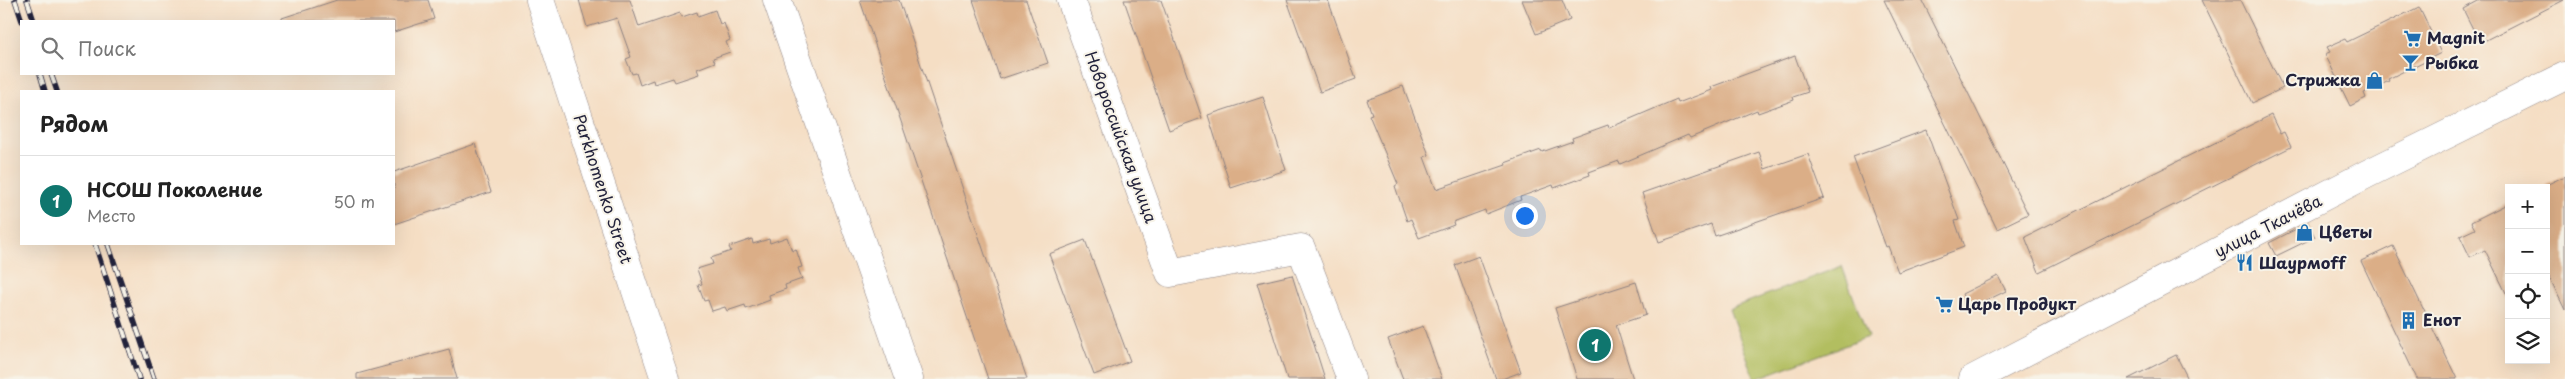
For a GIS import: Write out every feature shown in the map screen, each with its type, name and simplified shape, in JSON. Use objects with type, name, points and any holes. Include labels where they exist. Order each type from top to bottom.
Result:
[{"type":"street","name":"Parkhomenko Street","points":[[540,0],[665,379]]},
{"type":"street","points":[[777,0],[909,379]]},
{"type":"street","name":"Новороссийская улица","points":[[1071,0],[1170,273],[1301,248],[1351,379]]},
{"type":"street","name":"улица Ткачёва","points":[[1973,379],[2368,174],[2565,76]]},
{"type":"green space","points":[[1842,266],[1868,337],[1755,379],[1729,309]]},
{"type":"building","points":[[337,0],[428,0],[434,19],[395,32],[395,20],[282,20],[282,18]]},
{"type":"building","points":[[579,0],[630,0],[639,27],[680,13],[682,17],[697,12],[698,16],[715,10],[720,24],[724,23],[730,40],[726,42],[730,52],[713,58],[715,62],[697,69],[699,74],[675,82],[673,78],[654,84],[653,80],[640,85],[636,73],[632,74],[626,59],[631,57],[617,18],[587,27]]},
{"type":"building","points":[[860,0],[899,0],[1027,379],[988,379]]},
{"type":"building","points":[[973,0],[1026,0],[1048,63],[1000,79]]},
{"type":"building","points":[[1124,0],[1161,0],[1202,118],[1169,130]]},
{"type":"building","points":[[1287,0],[1328,0],[1356,79],[1320,92]]},
{"type":"building","points":[[1522,0],[1562,0],[1570,20],[1536,34]]},
{"type":"building","points":[[1884,0],[1922,0],[2028,214],[1997,229]]},
{"type":"building","points":[[2202,0],[2240,0],[2283,88],[2252,103]]},
{"type":"building","points":[[2480,0],[2564,0],[2480,43],[2463,9]]},
{"type":"building","points":[[2419,7],[2441,53],[2388,79],[2389,81],[2364,93],[2366,98],[2350,106],[2325,54],[2330,52],[2327,47],[2345,39],[2347,42]]},
{"type":"building","points":[[1795,56],[1808,92],[1793,97],[1794,100],[1758,113],[1757,110],[1690,138],[1688,135],[1620,164],[1619,161],[1589,172],[1590,175],[1554,188],[1553,185],[1520,197],[1521,200],[1486,214],[1485,210],[1453,222],[1454,225],[1419,238],[1411,219],[1407,221],[1395,186],[1398,184],[1369,115],[1372,114],[1367,100],[1403,86],[1429,155],[1424,157],[1436,189],[1506,165],[1505,163],[1541,150],[1542,152],[1573,141],[1572,138],[1608,125],[1609,128],[1677,99],[1678,103],[1712,90],[1711,87]]},
{"type":"building","points":[[1263,97],[1286,170],[1231,188],[1208,115]]},
{"type":"building","points":[[2271,115],[2280,134],[2284,132],[2291,147],[2039,272],[2025,237]]},
{"type":"building","points":[[1926,130],[1959,220],[1955,221],[1964,247],[1898,272],[1888,246],[1886,247],[1853,157]]},
{"type":"building","points":[[475,144],[491,192],[395,224],[395,172]]},
{"type":"building","points":[[1759,152],[1765,169],[1808,154],[1824,198],[1715,236],[1711,224],[1659,242],[1642,193]]},
{"type":"building","points":[[2565,176],[2565,310],[2550,278],[2550,184],[2548,184]]},
{"type":"building","points":[[2505,205],[2505,291],[2485,250],[2470,257],[2460,236],[2475,229],[2471,222]]},
{"type":"building","points":[[2308,223],[2315,237],[2276,256],[2269,243]]},
{"type":"building","points":[[787,237],[792,251],[796,249],[802,267],[798,268],[802,279],[785,285],[786,289],[769,295],[770,300],[746,309],[745,305],[727,311],[725,307],[712,311],[708,300],[704,301],[698,285],[702,284],[697,269],[713,264],[711,258],[731,251],[729,247],[752,239],[753,244],[769,239],[770,243]]},
{"type":"building","points":[[1085,240],[1130,361],[1094,375],[1049,254]]},
{"type":"building","name":"Енот","points":[[2393,246],[2457,379],[2417,379],[2361,261]]},
{"type":"building","points":[[1479,256],[1521,372],[1502,379],[1496,379],[1455,265]]},
{"type":"building","points":[[1292,275],[1325,379],[1287,379],[1257,283]]},
{"type":"building","points":[[1998,276],[2006,291],[1969,309],[1962,294]]},
{"type":"building","points":[[1636,282],[1646,315],[1616,325],[1633,379],[1577,379],[1555,308]]},
{"type":"building","points":[[1423,326],[1442,379],[1403,379],[1388,339]]},
{"type":"building","points":[[449,349],[457,379],[357,379],[357,374]]},
{"type":"building","points":[[2176,355],[2188,379],[2128,379]]},
{"type":"railway","points":[[15,0],[22,20]]},
{"type":"railway","points":[[27,0],[34,20]]},
{"type":"railway","points":[[40,75],[45,90]]},
{"type":"railway","points":[[51,75],[57,90]]},
{"type":"railway","points":[[95,245],[139,379]]},
{"type":"railway","points":[[108,245],[154,379]]},
{"type":"place","name":"Magnit","points":[[2413,38]]},
{"type":"place","name":"Рыбка","points":[[2411,63]]},
{"type":"place","name":"Стрижка","points":[[2375,80]]},
{"type":"place","name":"Цветы","points":[[2305,232]]},
{"type":"place","name":"Шаурмоff","points":[[2245,263]]},
{"type":"place","name":"Царь Продукт","points":[[1944,304]]},
{"type":"place","name":"Енот","points":[[2409,320]]},
{"type":"place","name":"НСОШ Поколение","points":[[1595,345]]}]
